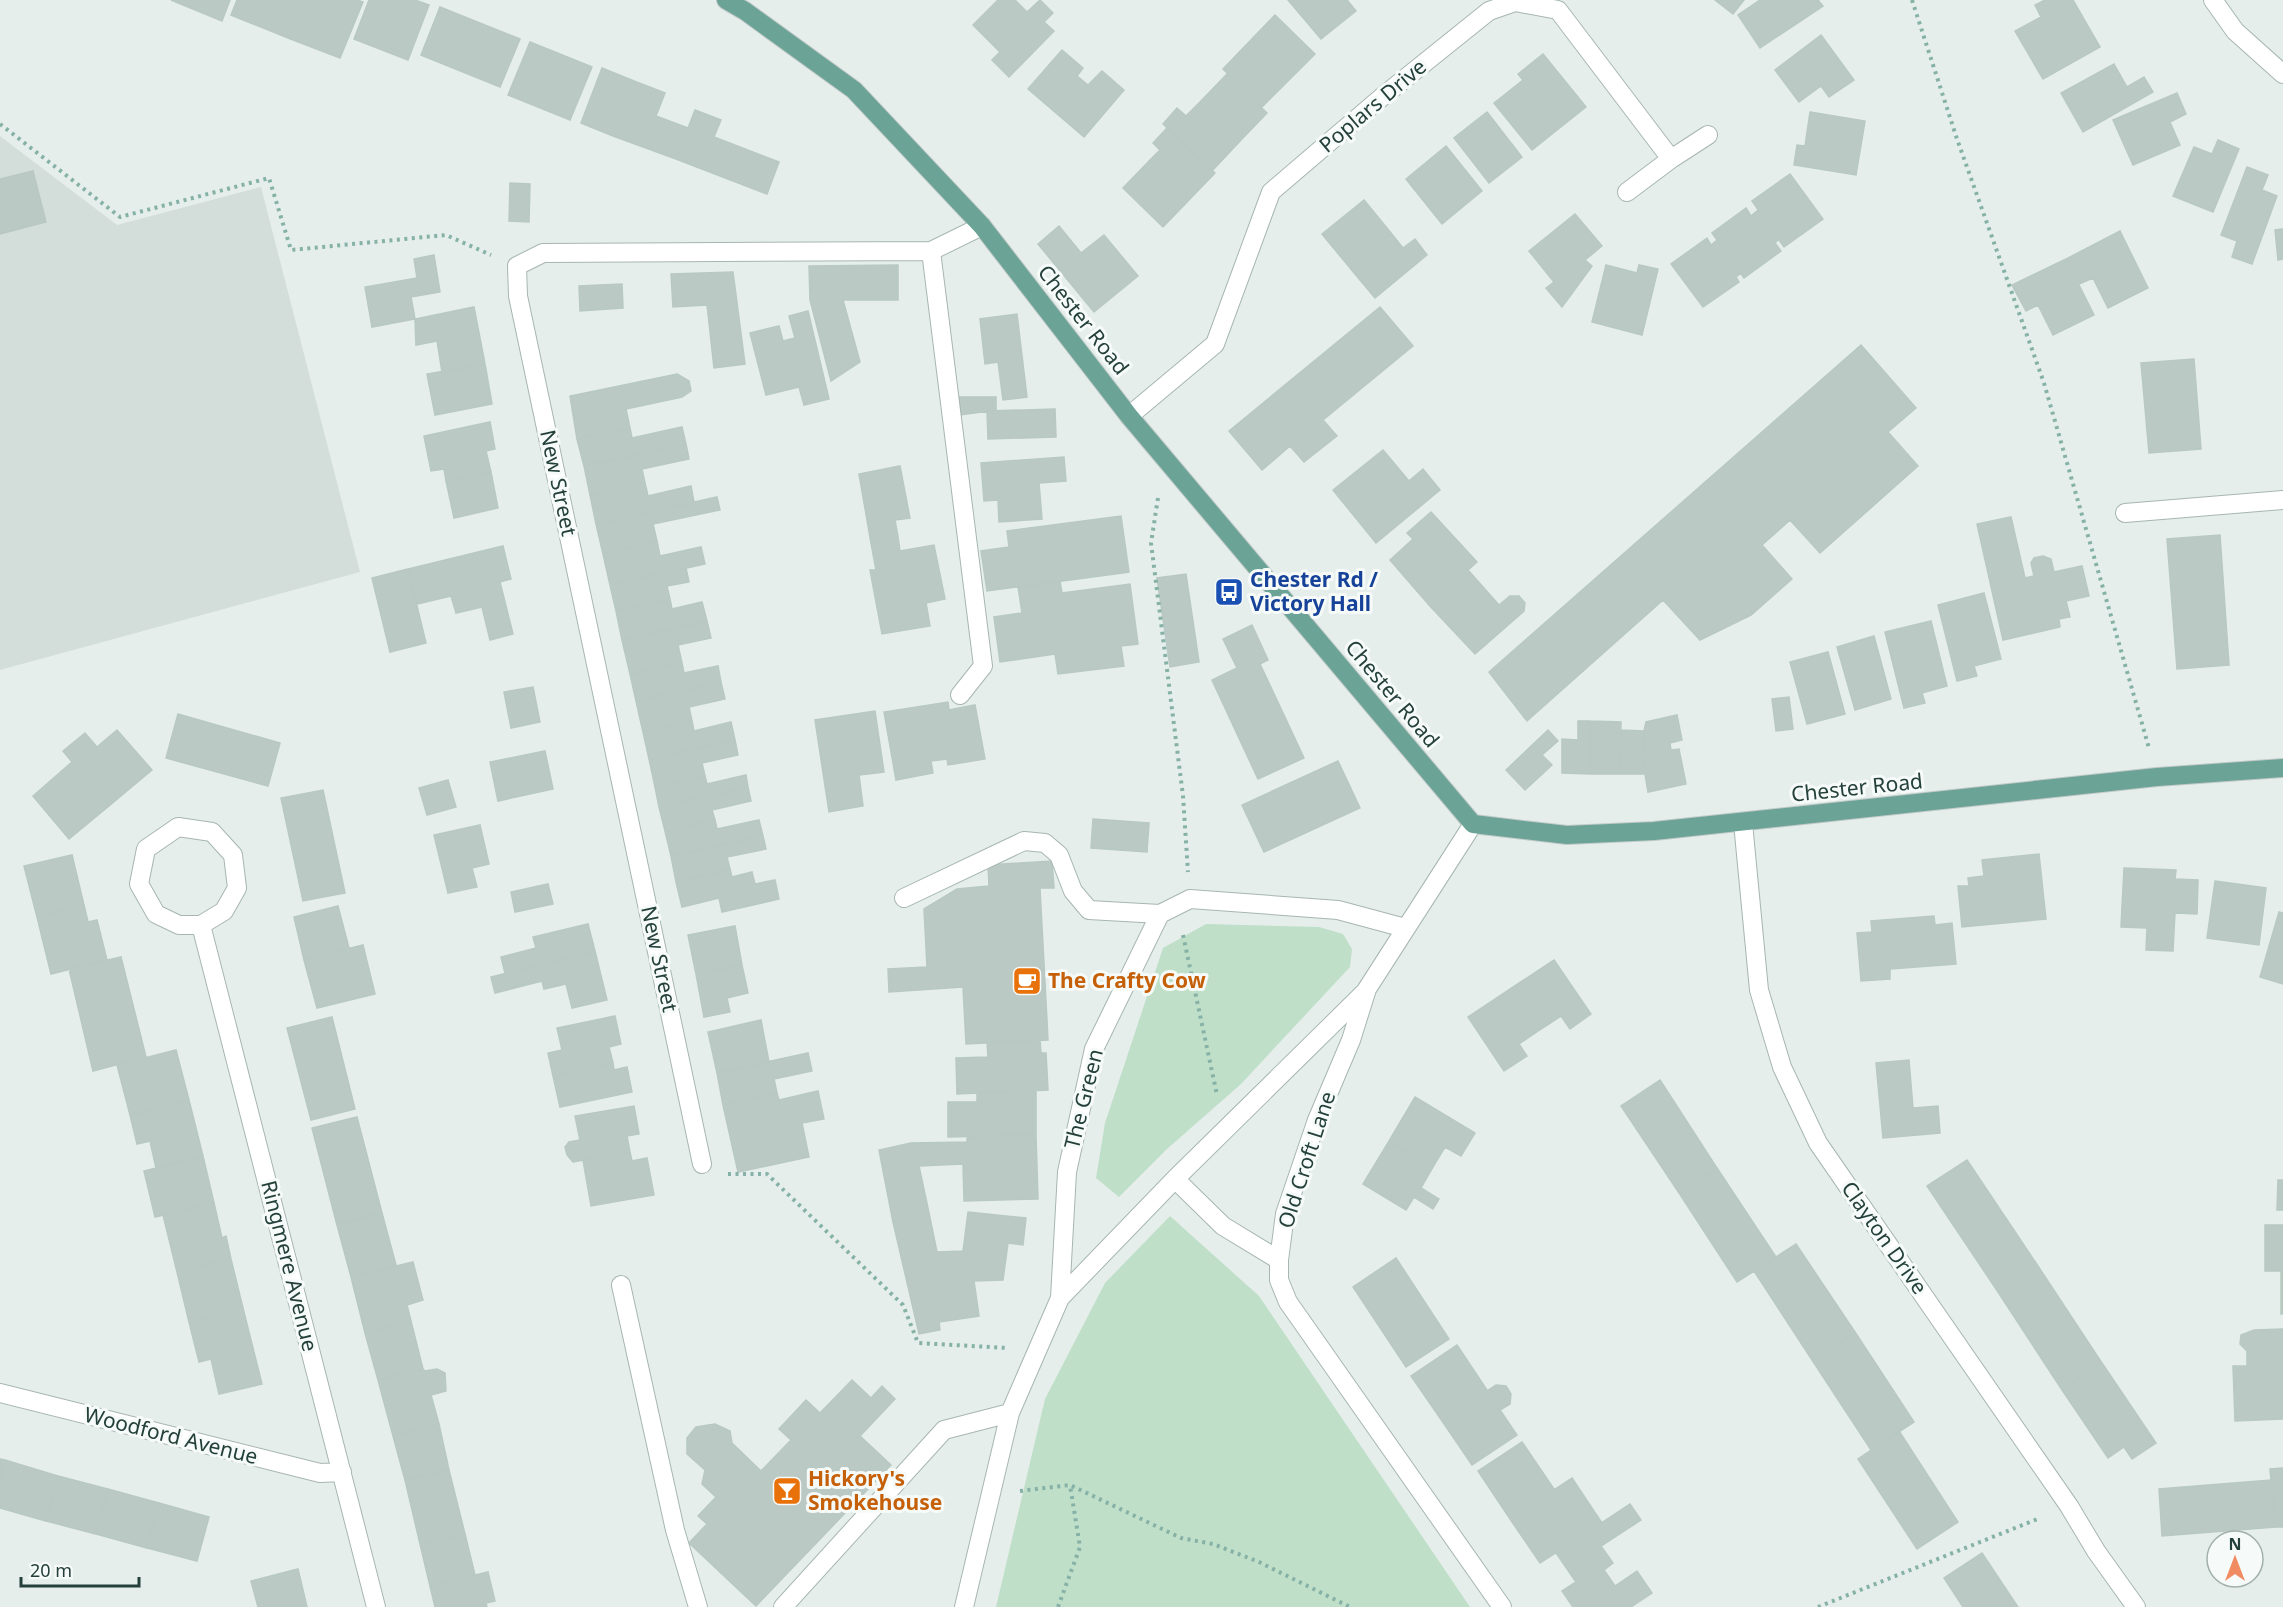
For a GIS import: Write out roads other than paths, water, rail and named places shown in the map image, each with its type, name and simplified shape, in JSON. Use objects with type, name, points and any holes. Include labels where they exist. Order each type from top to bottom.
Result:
[{"type":"main road","name":"Chester Road","points":[[726,0],[745,11],[854,90],[982,226],[1129,416],[1473,824],[1567,835],[1743,823],[2157,777],[2283,768]]},
{"type":"street","points":[[2213,0],[2235,31],[2283,74]]},
{"type":"street","name":"Poplars Drive","points":[[1129,416],[1215,344],[1271,192],[1382,97],[1489,11],[1515,2],[1558,10],[1671,159]]},
{"type":"street","points":[[1627,192],[1708,135]]},
{"type":"street","points":[[960,695],[983,666],[931,251],[982,226]]},
{"type":"street","name":"New Street","points":[[702,1164],[521,307],[517,266],[543,253],[931,251]]},
{"type":"street","points":[[2125,513],[2283,506]]},
{"type":"street","name":"Clayton Drive","points":[[1743,823],[1759,990],[1782,1067],[1818,1143],[2069,1506],[2096,1551],[2136,1607]]},
{"type":"street","name":"Old Croft Lane","points":[[1473,824],[1367,989],[1351,1040],[1317,1120],[1285,1214],[1279,1260],[1279,1280],[1288,1302],[1502,1607]]},
{"type":"street","points":[[178,827],[212,832],[233,855],[237,888],[224,911],[201,925],[179,925],[156,914],[139,884],[147,849],[178,827]]},
{"type":"street","points":[[904,898],[1024,841],[1045,843],[1059,855],[1073,891],[1089,910],[1160,914],[1183,902],[1338,910],[1405,928]]},
{"type":"street","name":"The Green","points":[[1060,1298],[1066,1172],[1094,1049],[1160,914]]},
{"type":"street","name":"Ringmere Avenue","points":[[201,925],[376,1607]]},
{"type":"street","name":"The Green","points":[[964,1607],[1010,1413],[1060,1298],[1175,1179],[1367,989]]},
{"type":"street","points":[[1175,1179],[1223,1227],[1279,1260]]},
{"type":"street","points":[[621,1285],[675,1530],[698,1607]]},
{"type":"street","name":"Woodford Avenue","points":[[0,1393],[320,1473],[342,1472]]},
{"type":"street","points":[[783,1607],[944,1430],[1010,1413]]},
{"type":"place","name":"Chester Rd / Victory Hall","points":[[1229,592]]},
{"type":"place","name":"The Crafty Cow","points":[[1027,981]]},
{"type":"place","name":"Hickory's Smokehouse","points":[[787,1491]]}]
